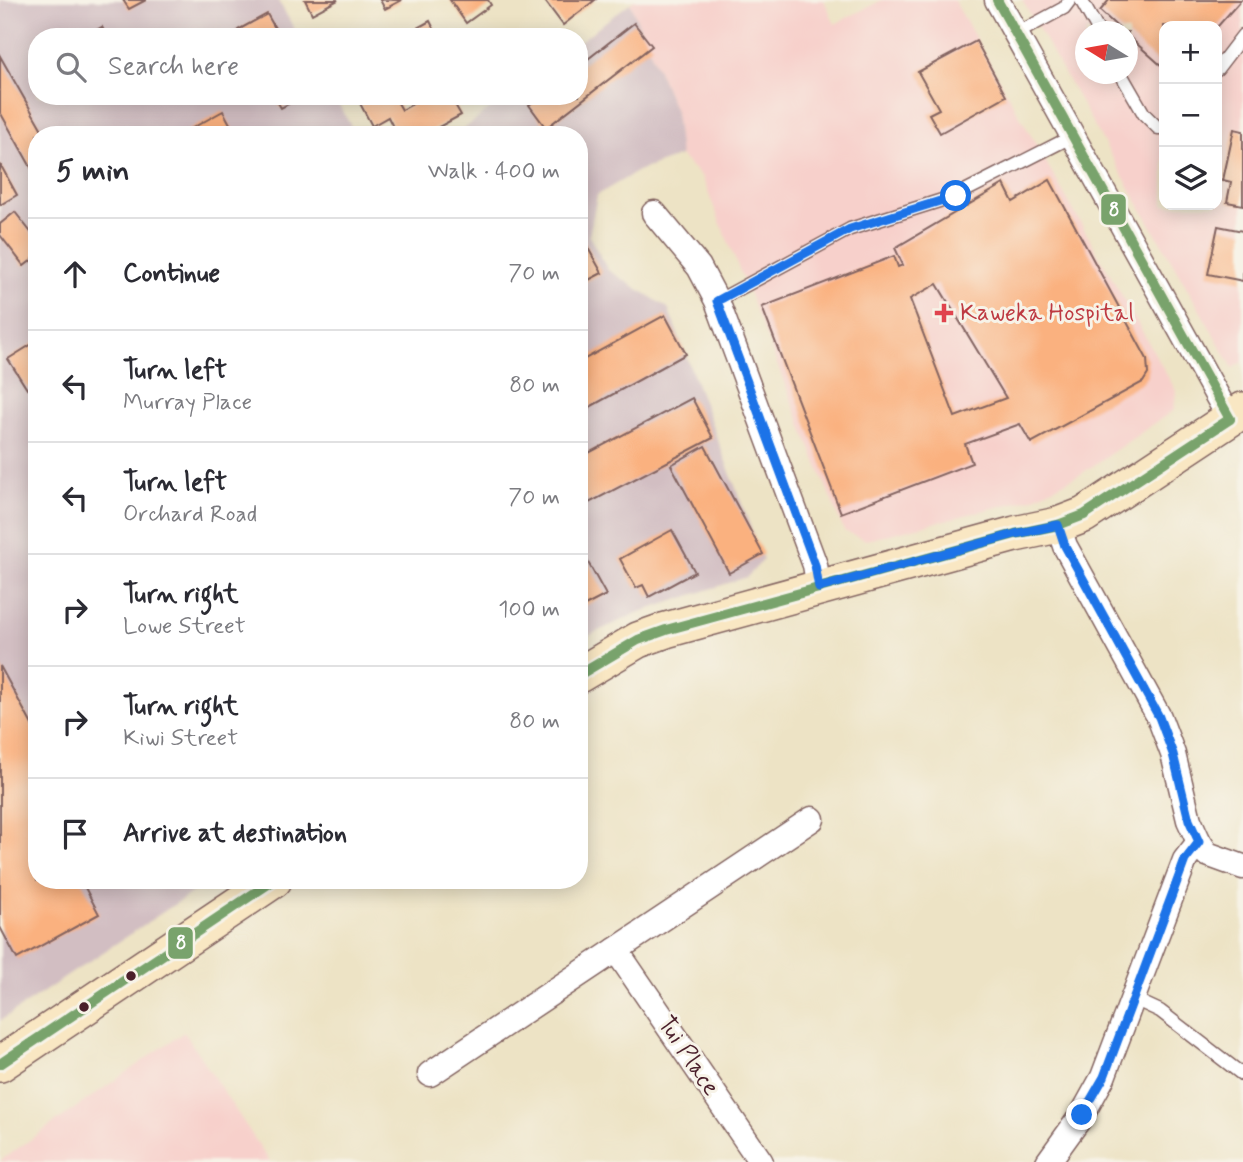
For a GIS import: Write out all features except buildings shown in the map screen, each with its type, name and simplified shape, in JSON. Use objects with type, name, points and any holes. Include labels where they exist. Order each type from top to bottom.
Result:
[{"type":"main road","points":[[588,670],[638,640],[666,630],[1015,534],[1058,525],[1084,515],[1237,414]]},
{"type":"main road","points":[[0,1064],[261,889]]},
{"type":"street","points":[[997,0],[1073,136],[1237,414]]},
{"type":"street","points":[[654,213],[699,267],[717,301],[815,565],[819,588]]},
{"type":"street","points":[[1058,525],[1065,546],[1159,717],[1173,754],[1189,820],[1199,842],[1207,854],[1243,867]]},
{"type":"street","points":[[430,1074],[812,819]]},
{"type":"street","points":[[1048,1162],[1082,1115],[1104,1077],[1185,860],[1199,842]]},
{"type":"street","name":"Tui Place","points":[[616,950],[761,1162]]},
{"type":"lane","points":[[1016,34],[1064,8],[1070,0]]},
{"type":"lane","points":[[1081,0],[1093,21]]},
{"type":"lane","points":[[1222,62],[1243,35]]},
{"type":"lane","points":[[1127,84],[1144,114],[1159,128]]},
{"type":"lane","points":[[717,301],[850,229],[956,196],[1073,136]]},
{"type":"lane","points":[[1134,999],[1160,1012],[1243,1075]]},
{"type":"shaded area","points":[[0,0],[278,0],[294,28],[28,28],[28,105],[339,105],[351,126],[28,126],[28,889],[198,889],[0,1021]]},
{"type":"shaded area","name":"Kaweka Hospital","points":[[635,0],[824,0],[835,24],[882,0],[954,0],[1176,391],[1174,410],[1081,474],[1033,498],[866,540],[844,531],[702,177],[680,156],[675,111],[630,3]]},
{"type":"shaded area","points":[[1022,0],[1243,0],[1243,362],[1233,368]]},
{"type":"shaded area","points":[[630,3],[675,111],[680,156],[638,171],[597,195],[589,236],[608,270],[668,308],[763,560],[747,577],[637,613],[588,636],[588,126],[468,126],[495,105],[588,105],[588,35]]},
{"type":"shaded area","points":[[184,1032],[270,1162],[0,1162],[0,1161]]},
{"type":"transit line","name":"8","points":[[997,0],[1230,419]]},
{"type":"transit line","name":"8","points":[[588,670],[638,640],[666,630],[1015,534],[1058,525],[1084,515],[1230,419]]},
{"type":"transit line","name":"8","points":[[0,1064],[261,889]]},
{"type":"place","name":"Kaweka Hospital","points":[[944,313]]},
{"type":"route","points":[[956,196],[850,229],[717,301],[815,565],[819,588],[1015,534],[1058,525],[1065,546],[1159,717],[1173,754],[1189,820],[1199,842],[1185,860],[1104,1077],[1082,1115]]}]
